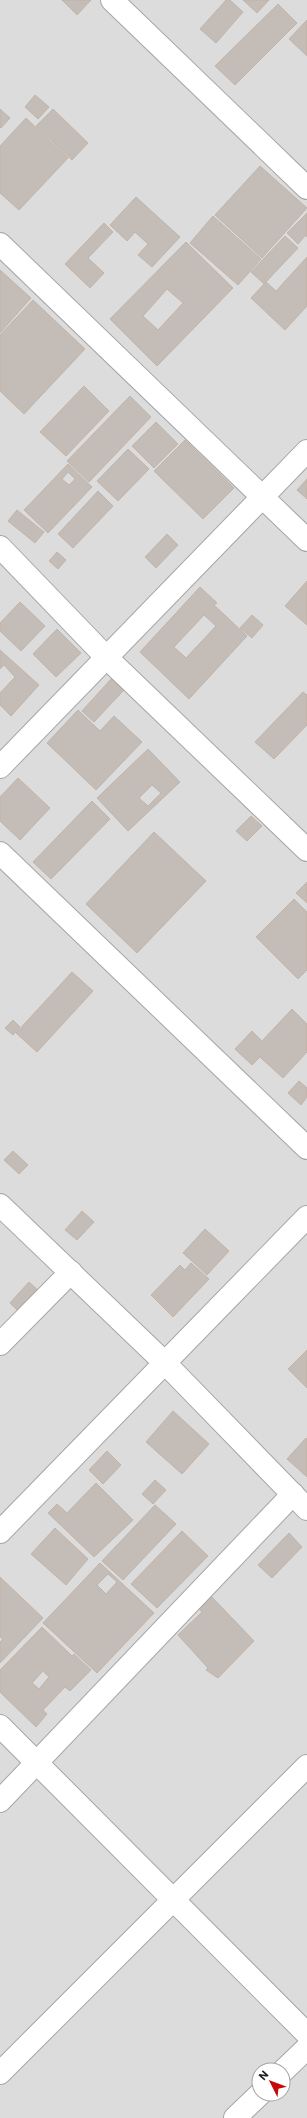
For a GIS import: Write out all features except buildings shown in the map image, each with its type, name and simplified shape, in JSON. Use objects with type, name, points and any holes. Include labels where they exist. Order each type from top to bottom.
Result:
[{"type":"street","points":[[112,0],[307,188]]},
{"type":"street","points":[[0,244],[307,540]]},
{"type":"street","points":[[0,767],[307,451]]},
{"type":"street","points":[[0,547],[107,658],[307,850]]},
{"type":"street","points":[[0,853],[307,1148]]},
{"type":"street","points":[[0,1205],[165,1363],[300,1502],[0,1801]]},
{"type":"street","points":[[0,1532],[307,1217]]},
{"type":"street","points":[[0,1344],[71,1272]]},
{"type":"street","points":[[0,1726],[307,2034]]},
{"type":"street","points":[[0,2073],[307,1766]]},
{"type":"street","points":[[291,2063],[307,2048]]},
{"type":"street","points":[[235,2118],[252,2102]]},
{"type":"shaded area","points":[[0,0],[307,0],[307,2118],[0,2118]]}]
